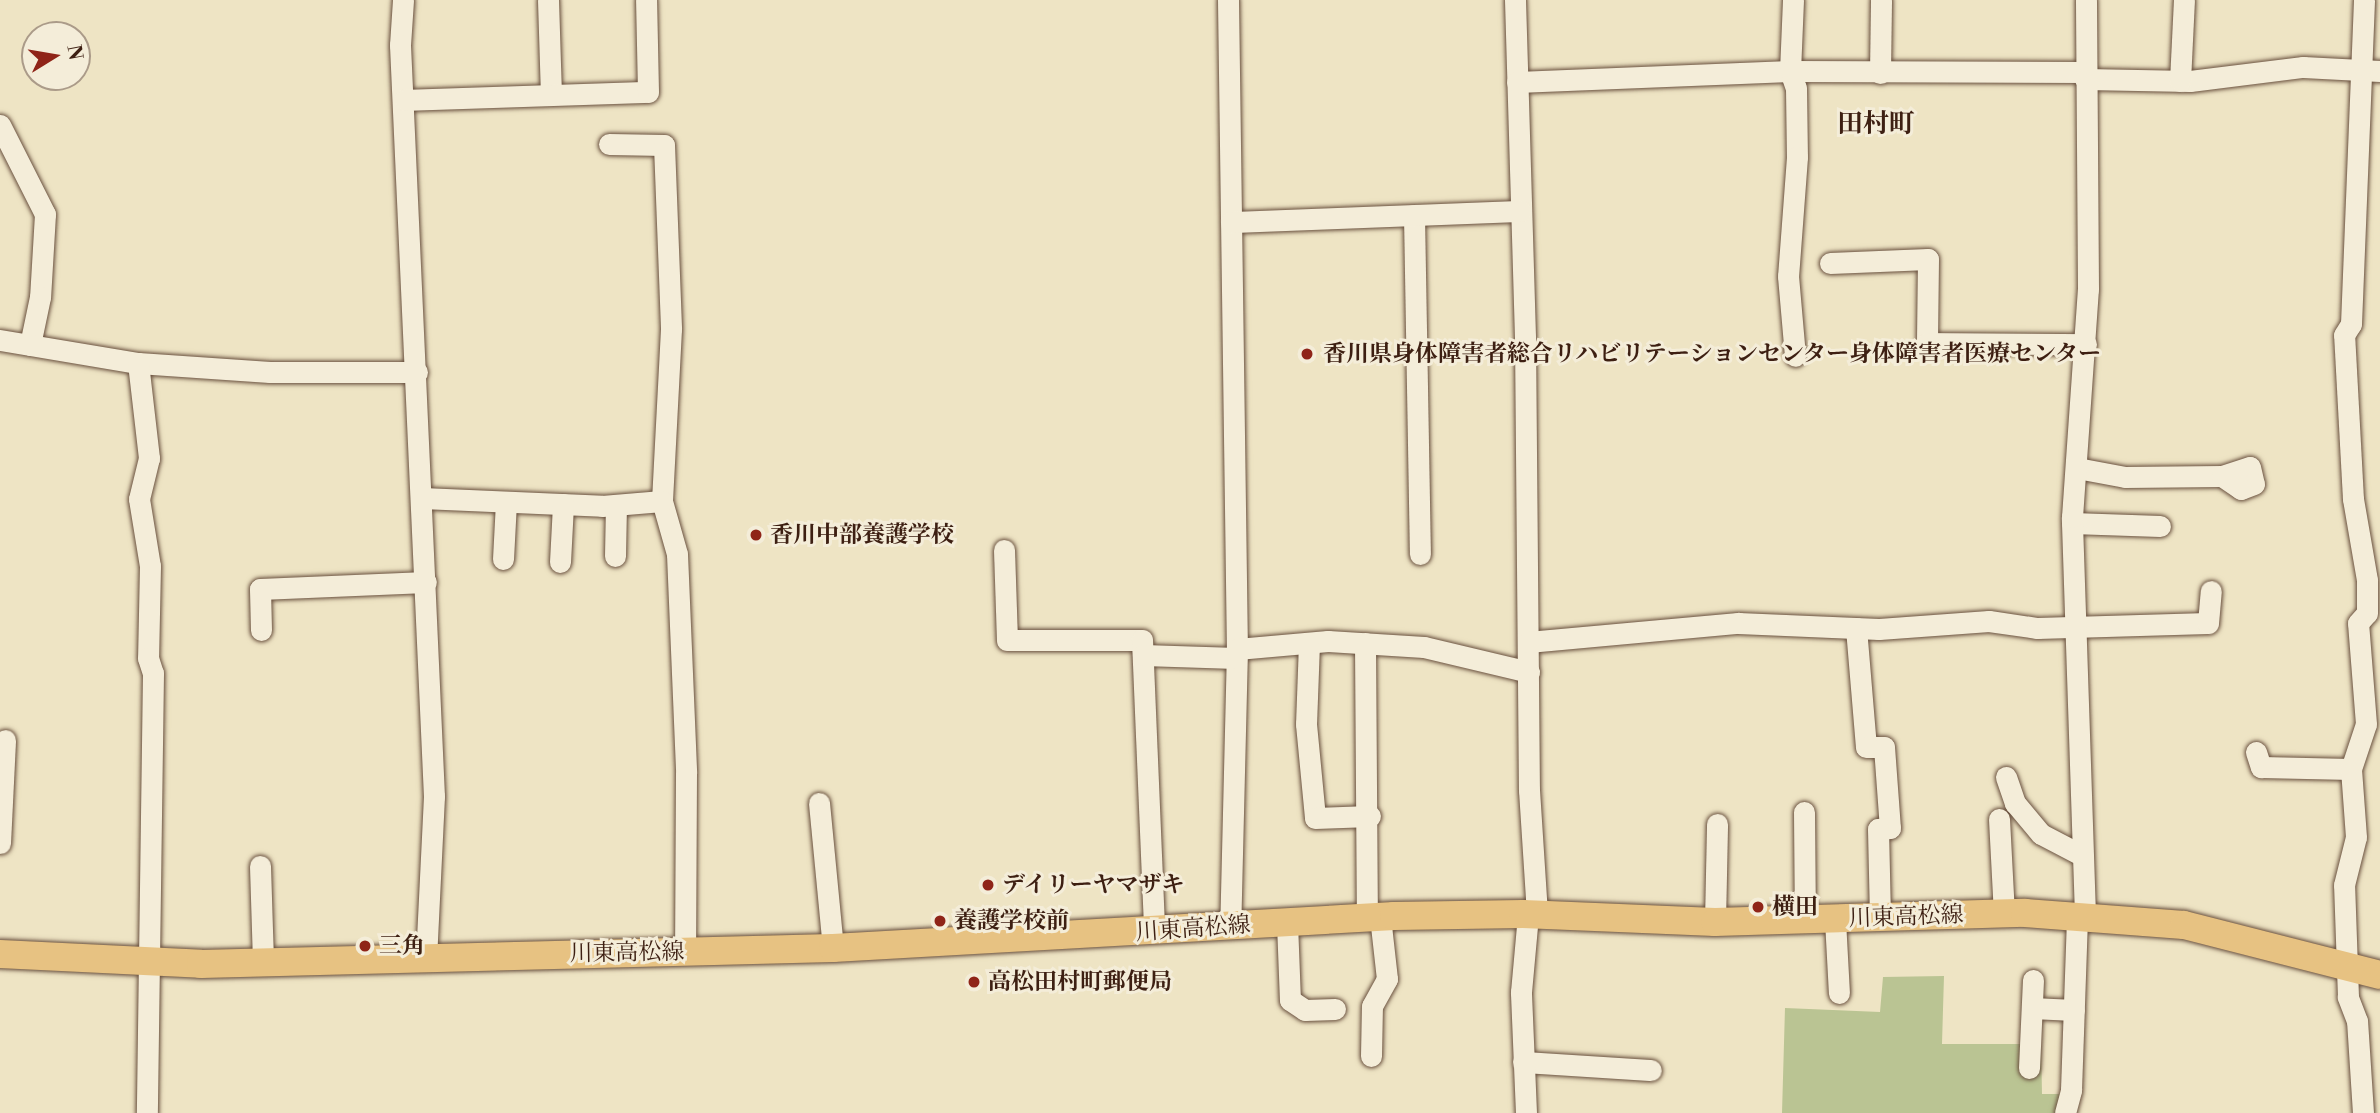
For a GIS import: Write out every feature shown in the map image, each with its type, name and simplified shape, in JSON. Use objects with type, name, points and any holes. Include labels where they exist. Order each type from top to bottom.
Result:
[{"type":"main road","name":"川東高松線","points":[[0,954],[148,963],[263,963],[833,948],[1373,918],[1532,915],[1715,922],[2004,914],[2081,915],[2184,925],[2380,975]]},
{"type":"street","points":[[403,0],[434,796],[426,958]]},
{"type":"street","points":[[548,0],[551,95]]},
{"type":"street","points":[[405,100],[648,92],[646,0]]},
{"type":"street","points":[[1228,0],[1237,654],[1230,927]]},
{"type":"street","points":[[1515,0],[1532,915],[1523,1062],[1525,1113]]},
{"type":"street","points":[[1793,0],[1790,71],[1796,88],[1788,275],[1795,356]]},
{"type":"street","points":[[1880,73],[1881,0]]},
{"type":"street","points":[[2065,1113],[2081,915],[2083,856],[2072,523],[2086,344],[2086,0]]},
{"type":"street","points":[[2180,81],[2184,0]]},
{"type":"street","points":[[2363,1113],[2347,967],[2344,885],[2356,836],[2351,769],[2366,724],[2358,623],[2367,613],[2367,580],[2353,499],[2344,335],[2351,324],[2356,106],[2371,71],[2364,0]]},
{"type":"street","points":[[1517,82],[1790,71],[2085,75],[2180,81],[2266,69],[2371,71]]},
{"type":"street","points":[[0,125],[45,214],[40,297],[30,345]]},
{"type":"street","points":[[609,144],[664,145],[671,329],[662,501],[677,554],[686,774],[685,952]]},
{"type":"street","points":[[1231,222],[1521,211]]},
{"type":"street","points":[[1414,215],[1420,554]]},
{"type":"street","points":[[1830,263],[1928,259],[1927,343],[2086,344]]},
{"type":"street","points":[[0,340],[138,363],[270,372],[417,372]]},
{"type":"street","points":[[138,363],[149,458],[139,499],[150,566],[148,658],[153,673],[147,1113]]},
{"type":"street","points":[[2077,468],[2125,477],[2222,476]]},
{"type":"street","points":[[422,498],[616,505],[662,501]]},
{"type":"street","points":[[503,559],[506,502]]},
{"type":"street","points":[[560,562],[563,504]]},
{"type":"street","points":[[615,556],[616,505]]},
{"type":"street","points":[[2072,523],[2160,526]]},
{"type":"street","points":[[1004,550],[1007,640],[1142,640],[1154,932]]},
{"type":"street","points":[[261,629],[260,589],[426,582]]},
{"type":"street","points":[[1528,642],[1738,623],[1856,628],[1989,621],[2037,628],[2208,623],[2211,591]]},
{"type":"street","points":[[1856,628],[1866,747],[1884,747],[1890,828],[1878,829],[1880,918]]},
{"type":"street","points":[[1143,655],[1237,654],[1310,643],[1365,643],[1424,647],[1529,672]]},
{"type":"street","points":[[1310,643],[1306,724],[1315,818],[1370,816]]},
{"type":"street","points":[[1365,643],[1373,918],[1387,979],[1372,1006],[1371,1056]]},
{"type":"street","points":[[0,843],[5,740]]},
{"type":"street","points":[[2256,752],[2261,767],[2351,769]]},
{"type":"street","points":[[2006,777],[2015,803],[2041,834],[2083,856]]},
{"type":"street","points":[[819,803],[833,948]]},
{"type":"street","points":[[1804,812],[1805,921]]},
{"type":"street","points":[[1999,819],[2004,914]]},
{"type":"street","points":[[1715,922],[1717,824]]},
{"type":"street","points":[[260,866],[263,963]]},
{"type":"street","points":[[1835,920],[1839,993]]},
{"type":"street","points":[[1287,923],[1290,1000],[1305,1010],[1335,1009]]},
{"type":"street","points":[[2029,1068],[2033,980]]},
{"type":"street","points":[[2032,1008],[2074,1010]]},
{"type":"street","points":[[1523,1062],[1651,1070]]},
{"type":"green space","points":[[1944,976],[1942,1044],[2041,1044],[2042,1094],[2062,1094],[2058,1113],[1782,1113],[1785,1008],[1880,1012],[1883,977]]},
{"type":"place","name":"香川県身体障害者総合リハビリテーションセンター身体障害者医療センター","points":[[1307,354]]},
{"type":"place","name":"香川中部養護学校","points":[[756,535]]},
{"type":"place","name":"デイリーヤマザキ","points":[[988,885]]},
{"type":"place","name":"横田","points":[[1758,907]]},
{"type":"place","name":"養護学校前","points":[[940,921]]},
{"type":"place","name":"三角","points":[[365,946]]},
{"type":"place","name":"高松田村町郵便局","points":[[974,982]]},
{"type":"district","name":"田村町","points":[[1876,125]]}]
